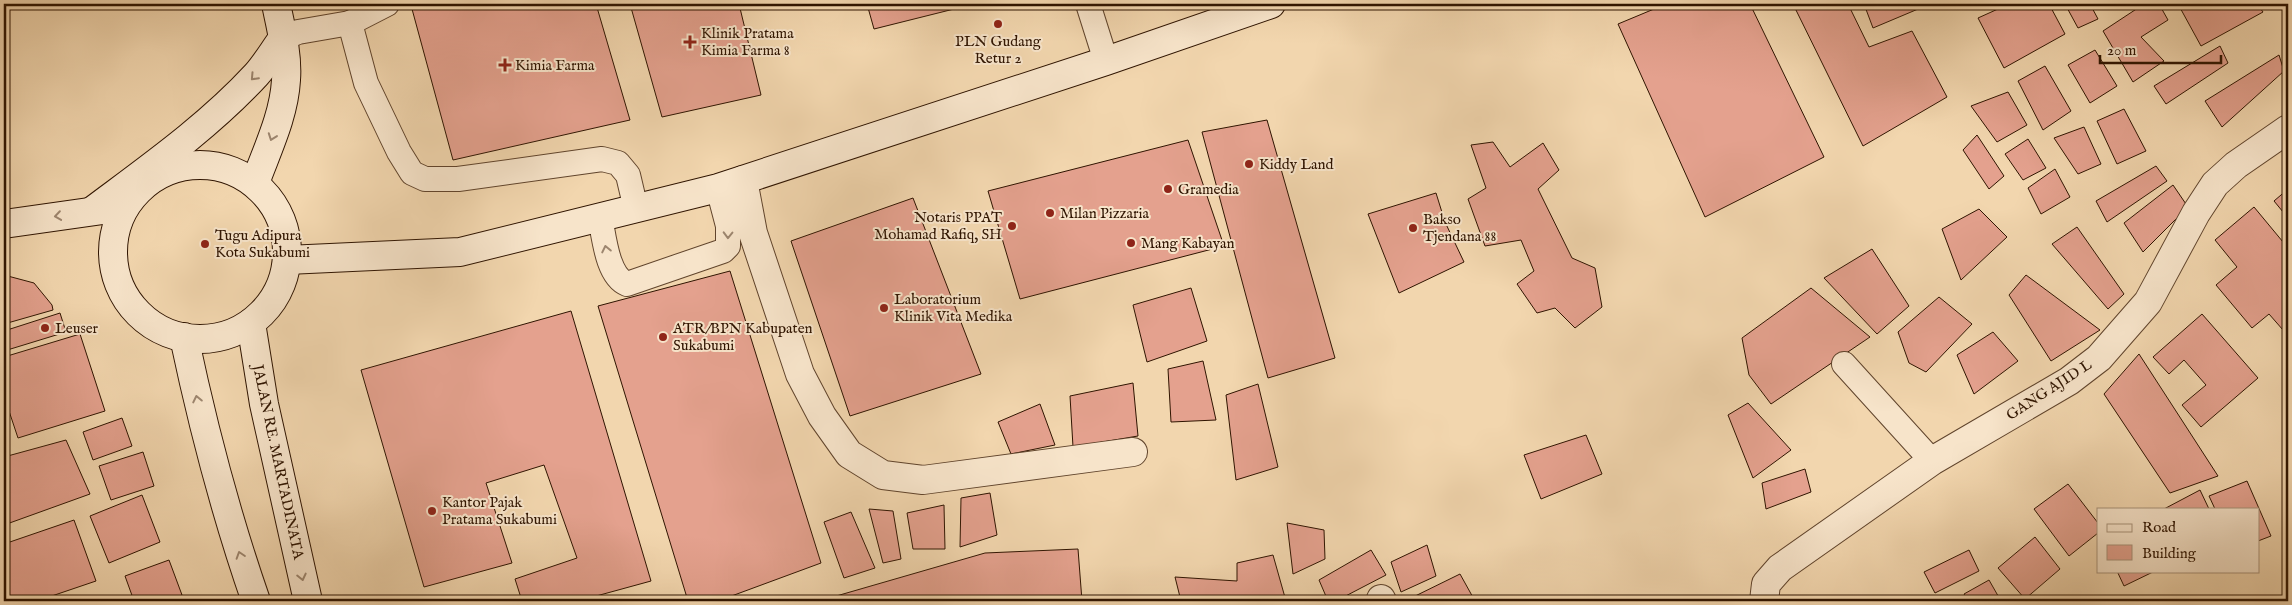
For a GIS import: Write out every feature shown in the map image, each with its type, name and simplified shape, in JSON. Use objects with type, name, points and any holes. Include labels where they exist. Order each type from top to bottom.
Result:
[{"type":"main road","points":[[255,184],[280,116],[286,80],[283,38],[276,4]]},
{"type":"main road","points":[[287,260],[460,252],[718,188],[1106,61],[1259,6]]},
{"type":"main road","points":[[92,211],[162,158],[228,103],[257,74],[283,38]]},
{"type":"main road","name":"GANG AJID L","points":[[1764,601],[1766,584],[1780,568],[1932,462],[2068,381],[2099,358],[2148,302],[2196,213],[2215,184],[2236,164],[2288,129]]},
{"type":"main road","points":[[199,164],[228,169],[255,184],[281,218],[287,260],[282,285],[269,306],[251,323],[230,334],[208,339],[184,337],[146,320],[120,288],[112,247],[124,207],[143,184],[169,169],[199,164]]},
{"type":"main road","points":[[743,180],[753,234],[800,374],[822,416],[850,454],[883,474],[923,480],[1133,452]]},
{"type":"main road","points":[[4,224],[124,207]]},
{"type":"main road","name":"JALAN RE. MARTADINATA","points":[[251,323],[264,404],[308,601]]},
{"type":"main road","points":[[184,337],[201,421],[239,553],[256,601]]},
{"type":"lane","points":[[283,38],[298,32],[350,23],[387,4]]},
{"type":"lane","points":[[1088,4],[1106,61]]},
{"type":"lane","points":[[350,23],[366,83],[399,152],[412,173],[425,180],[458,179],[602,159],[618,163],[628,175],[636,209]]},
{"type":"lane","points":[[600,217],[609,263],[621,282],[626,284],[722,252],[728,246],[728,226],[718,188]]},
{"type":"lane","points":[[1844,364],[1932,462]]},
{"type":"building","points":[[434,4],[596,4],[630,120],[453,160],[412,9]]},
{"type":"building","points":[[630,4],[739,4],[761,95],[662,117]]},
{"type":"building","points":[[867,4],[974,4],[874,29]]},
{"type":"building","points":[[1666,4],[1750,4],[1824,157],[1705,217],[1618,24]]},
{"type":"building","points":[[1793,4],[1848,4],[1869,47],[1912,31],[1947,97],[1863,146]]},
{"type":"building","points":[[1864,4],[1930,4],[1873,28]]},
{"type":"building","points":[[2009,4],[2049,4],[2065,34],[2004,68],[1978,18]]},
{"type":"building","points":[[2065,4],[2090,4],[2098,19],[2078,28]]},
{"type":"building","points":[[2144,4],[2159,4],[2168,20],[2141,37],[2164,61],[2133,82],[2103,31]]},
{"type":"building","points":[[2178,4],[2257,4],[2263,12],[2201,46]]},
{"type":"building","points":[[2220,46],[2228,63],[2166,104],[2154,86]]},
{"type":"building","points":[[2095,50],[2117,86],[2090,103],[2068,65]]},
{"type":"building","points":[[2279,55],[2284,71],[2222,127],[2205,101]]},
{"type":"building","points":[[2045,66],[2071,111],[2043,130],[2018,81]]},
{"type":"building","points":[[2008,92],[2027,125],[1997,142],[1971,106]]},
{"type":"building","points":[[2124,109],[2146,151],[2117,164],[2097,121]]},
{"type":"building","points":[[1267,120],[1335,358],[1268,378],[1202,132]]},
{"type":"building","points":[[2084,127],[2101,164],[2078,174],[2054,138]]},
{"type":"building","points":[[1977,135],[2004,176],[1989,189],[1963,150]]},
{"type":"building","points":[[2028,139],[2046,168],[2023,180],[2005,154]]},
{"type":"building","points":[[1188,140],[1224,246],[1020,299],[988,191]]},
{"type":"building","points":[[1493,142],[1510,167],[1543,143],[1559,170],[1538,189],[1572,258],[1595,268],[1602,307],[1575,328],[1555,308],[1537,313],[1517,284],[1534,271],[1521,240],[1485,246],[1468,199],[1486,188],[1471,145]]},
{"type":"building","points":[[2156,166],[2167,181],[2107,222],[2096,201]]},
{"type":"building","points":[[2055,169],[2070,197],[2041,214],[2028,188]]},
{"type":"building","points":[[2173,185],[2188,207],[2143,252],[2124,223]]},
{"type":"building","points":[[2288,189],[2288,218],[2274,201]]},
{"type":"building","points":[[1436,193],[1445,222],[1464,262],[1399,293],[1368,214]]},
{"type":"building","name":"Laboratorium Klinik Vita Medika","points":[[913,198],[981,374],[850,416],[791,241]]},
{"type":"building","points":[[2254,207],[2288,248],[2288,326],[2283,330],[2269,314],[2252,328],[2216,285],[2237,267],[2215,240]]},
{"type":"building","points":[[1979,209],[2007,237],[1961,280],[1942,229]]},
{"type":"building","points":[[2077,227],[2124,294],[2108,309],[2052,244]]},
{"type":"building","points":[[1872,249],[1909,306],[1877,334],[1824,278]]},
{"type":"building","points":[[730,271],[821,563],[718,601],[688,601],[598,306]]},
{"type":"building","points":[[4,275],[34,283],[52,305],[53,310],[4,324]]},
{"type":"building","points":[[2026,275],[2100,330],[2051,361],[2009,295]]},
{"type":"building","points":[[1191,288],[1207,341],[1147,362],[1133,305]]},
{"type":"building","points":[[1811,288],[1870,337],[1771,404],[1749,375],[1742,338]]},
{"type":"building","points":[[1939,297],[1972,324],[1926,372],[1909,363],[1898,332]]},
{"type":"building","points":[[571,311],[651,581],[578,601],[522,601],[515,579],[577,558],[544,465],[486,483],[512,563],[424,587],[361,370]]},
{"type":"building","points":[[60,313],[66,332],[4,351],[4,331]]},
{"type":"building","points":[[2202,314],[2258,378],[2201,427],[2182,405],[2206,385],[2184,360],[2169,374],[2153,357]]},
{"type":"building","points":[[1993,332],[2018,361],[1974,394],[1957,355]]},
{"type":"building","points":[[80,334],[105,411],[18,438],[4,396],[4,357]]},
{"type":"building","points":[[2139,354],[2218,476],[2170,493],[2104,394]]},
{"type":"building","points":[[1203,361],[1216,420],[1171,422],[1168,369]]},
{"type":"building","points":[[1133,383],[1138,436],[1073,447],[1070,396]]},
{"type":"building","points":[[1258,384],[1278,467],[1236,480],[1226,395]]},
{"type":"building","points":[[1748,403],[1791,450],[1753,478],[1728,415]]},
{"type":"building","points":[[1040,404],[1055,445],[1011,454],[998,422]]},
{"type":"building","points":[[122,418],[132,446],[93,460],[83,432]]},
{"type":"building","points":[[1586,435],[1602,474],[1541,499],[1524,455]]},
{"type":"building","points":[[66,440],[90,494],[4,525],[4,457]]},
{"type":"building","points":[[143,452],[154,486],[111,500],[99,466]]},
{"type":"building","points":[[1805,469],[1811,492],[1766,509],[1762,483]]},
{"type":"building","points":[[2247,481],[2259,508],[2215,508],[2209,496]]},
{"type":"building","points":[[2068,484],[2097,522],[2097,534],[2069,556],[2034,509]]},
{"type":"building","points":[[2200,490],[2209,508],[2166,508]]},
{"type":"building","points":[[990,493],[997,535],[960,547],[961,498]]},
{"type":"building","points":[[142,495],[160,542],[109,563],[90,516]]},
{"type":"building","points":[[944,505],[945,549],[913,549],[907,513]]},
{"type":"building","points":[[869,509],[893,511],[901,559],[883,563]]},
{"type":"building","points":[[2260,511],[2271,536],[2260,540]]},
{"type":"building","points":[[851,512],[875,568],[844,578],[824,522]]},
{"type":"building","points":[[74,520],[96,581],[37,601],[4,601],[4,544]]},
{"type":"building","points":[[1287,523],[1324,530],[1325,559],[1293,574]]},
{"type":"building","points":[[2035,537],[2060,569],[2025,599],[1998,568]]},
{"type":"building","points":[[1427,545],[1436,576],[1401,592],[1391,562]]},
{"type":"building","points":[[1078,549],[1082,601],[819,601],[985,553]]},
{"type":"building","points":[[1371,550],[1386,575],[1336,601],[1328,601],[1319,580]]},
{"type":"building","points":[[1969,550],[1979,571],[1935,593],[1924,572]]},
{"type":"building","points":[[1273,555],[1286,601],[1181,601],[1175,577],[1237,581],[1237,563]]},
{"type":"building","points":[[169,560],[182,595],[164,601],[134,601],[125,576]]},
{"type":"building","points":[[2117,572],[2153,572],[2124,586]]},
{"type":"building","points":[[1460,574],[1475,601],[1405,601]]},
{"type":"building","points":[[1989,580],[2001,601],[1968,601],[1964,594]]},
{"type":"building","points":[[2288,592],[2288,601],[2272,601]]},
{"type":"place","name":"PLN Gudang Retur 2","points":[[998,24]]},
{"type":"place","name":"Klinik Pratama Kimia Farma 8","points":[[690,42]]},
{"type":"place","name":"Kimia Farma","points":[[505,65]]},
{"type":"place","name":"Kiddy Land","points":[[1249,164]]},
{"type":"place","name":"Gramedia","points":[[1168,189]]},
{"type":"place","name":"Milan Pizzaria","points":[[1050,213]]},
{"type":"place","name":"Notaris PPAT Mohamad Rafiq, SH","points":[[1012,226]]},
{"type":"place","name":"Bakso Tjendana 88","points":[[1413,228]]},
{"type":"place","name":"Mang Kabayan","points":[[1131,243]]},
{"type":"place","name":"Tugu Adipura Kota Sukabumi","points":[[205,244]]},
{"type":"place","name":"Laboratorium Klinik Vita Medika","points":[[884,308]]},
{"type":"place","name":"Leuser","points":[[45,328]]},
{"type":"place","name":"ATR/BPN Kabupaten Sukabumi","points":[[663,337]]},
{"type":"place","name":"Kantor Pajak Pratama Sukabumi","points":[[432,511]]}]
